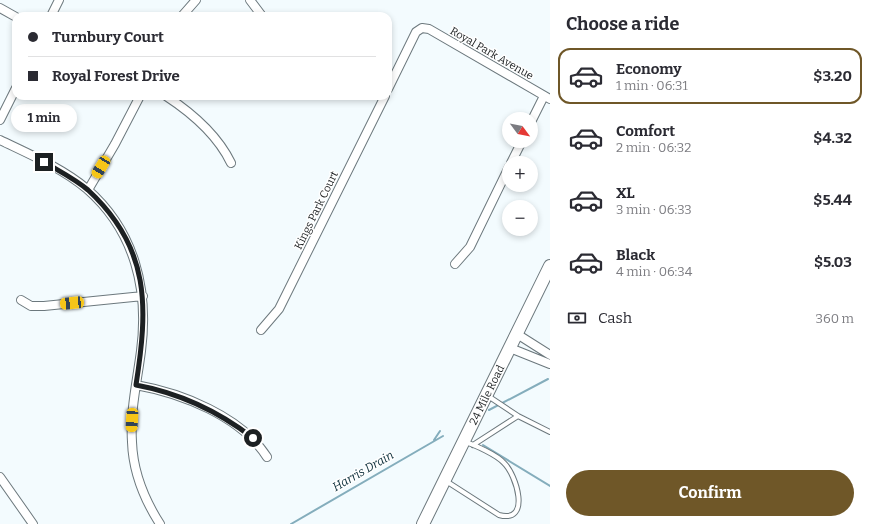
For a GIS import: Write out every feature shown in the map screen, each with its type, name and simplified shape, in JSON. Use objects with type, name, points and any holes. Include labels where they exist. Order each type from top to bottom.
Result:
[{"type":"street","points":[[53,12],[59,0]]},
{"type":"street","points":[[186,12],[196,0]]},
{"type":"street","points":[[250,0],[259,12]]},
{"type":"street","points":[[0,8],[12,15]]},
{"type":"street","name":"Royal Park Avenue","points":[[392,81],[416,32],[422,28],[429,29],[547,98]]},
{"type":"street","points":[[0,120],[12,96]]},
{"type":"street","points":[[538,112],[547,98]]},
{"type":"street","points":[[88,190],[115,144],[138,100]]},
{"type":"street","points":[[171,100],[198,120],[220,145],[231,163]]},
{"type":"street","name":"Kings Park Court","points":[[261,330],[279,309],[382,100]]},
{"type":"street","points":[[0,140],[44,162],[88,190],[107,211],[128,243],[139,273],[143,296],[143,332],[131,429],[133,457],[142,489],[160,524]]},
{"type":"street","points":[[455,264],[470,247],[502,181]]},
{"type":"street","name":"24 Mile Road","points":[[422,524],[444,480],[468,443],[491,398],[510,348],[550,266]]},
{"type":"street","points":[[21,300],[31,306],[44,306],[143,296]]},
{"type":"street","points":[[517,334],[550,355]]},
{"type":"street","points":[[510,348],[550,364]]},
{"type":"street","points":[[136,385],[172,394],[211,411],[253,438],[267,457]]},
{"type":"street","points":[[0,477],[33,524]]},
{"type":"lane","points":[[491,398],[518,416],[550,432]]},
{"type":"lane","points":[[468,443],[518,416]]},
{"type":"lane","points":[[444,480],[499,516],[511,516],[516,512],[519,506],[520,498],[504,463],[468,443]]},
{"type":"waterway","name":"Harris Drain","points":[[489,410],[548,379]]},
{"type":"waterway","name":"Harris Drain","points":[[434,440],[440,431]]},
{"type":"waterway","name":"Harris Drain","points":[[291,524],[443,436]]},
{"type":"waterway","points":[[483,445],[550,486]]},
{"type":"route","points":[[44,162],[88,190],[120,227],[132,250],[139,273],[144,313],[141,353],[136,385],[172,394],[190,401],[211,411],[253,438]]}]
